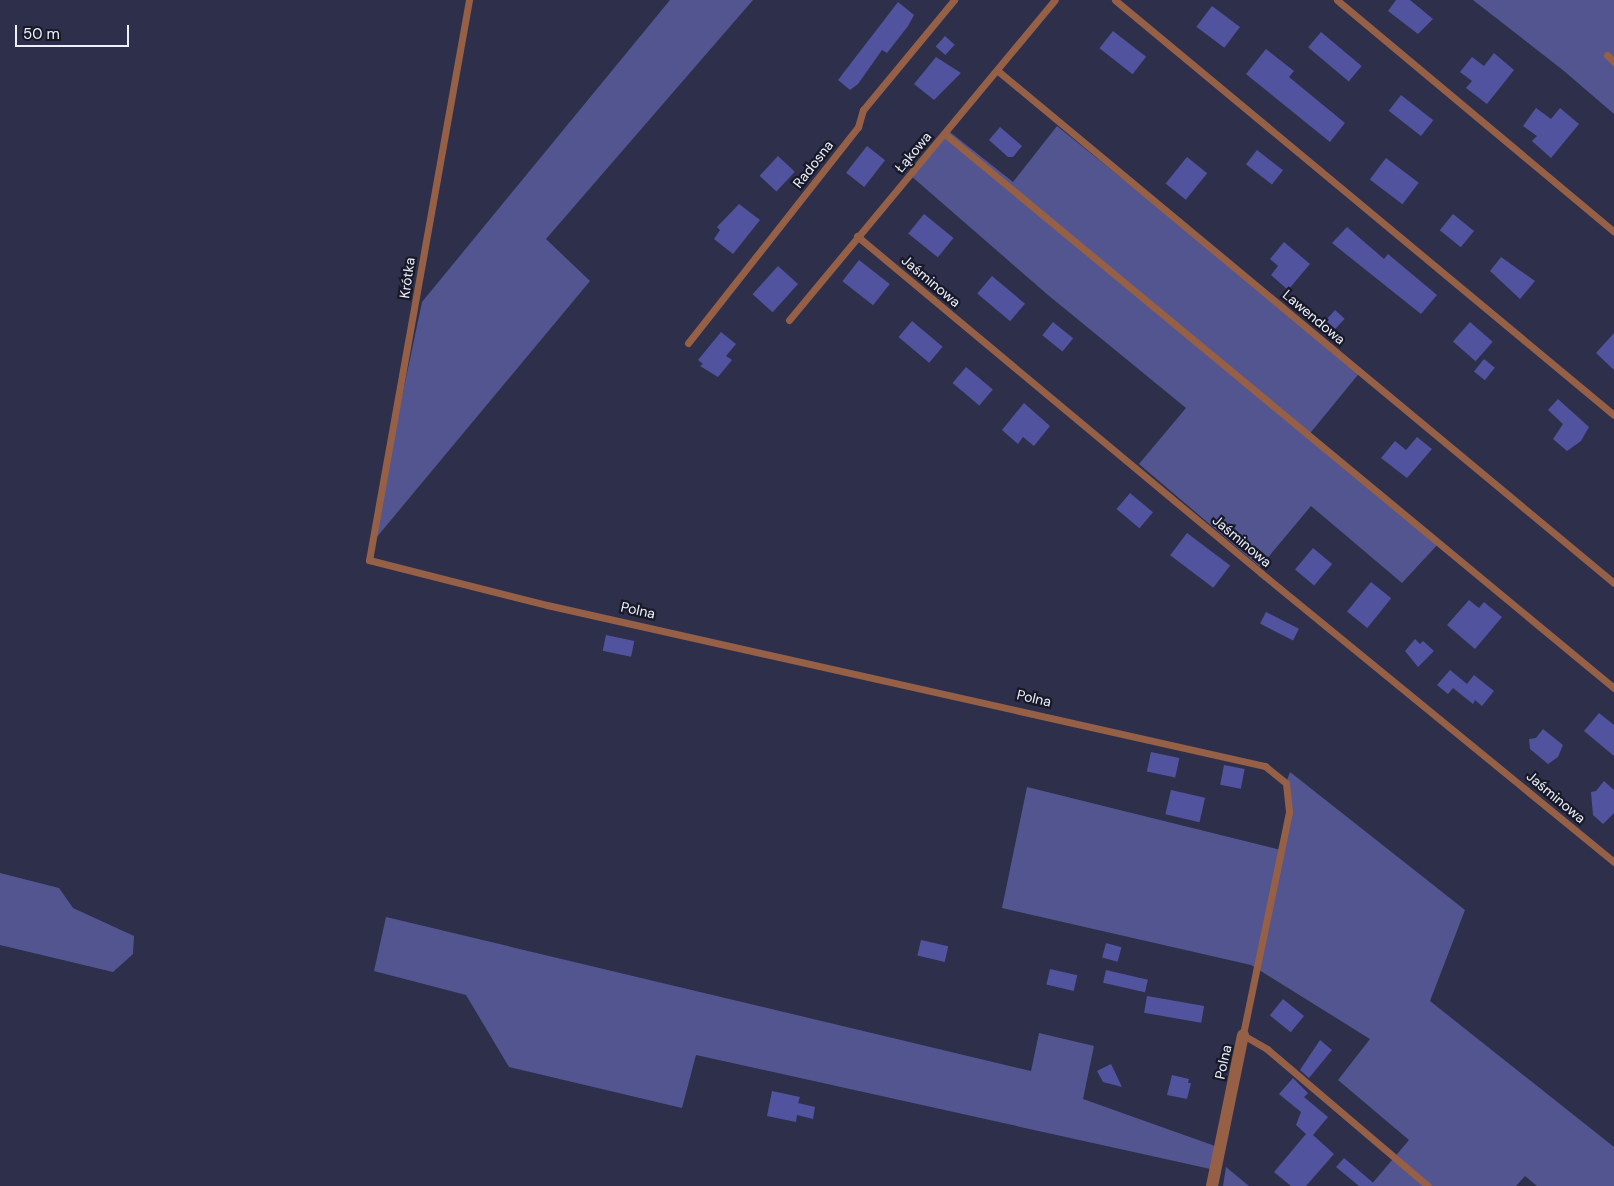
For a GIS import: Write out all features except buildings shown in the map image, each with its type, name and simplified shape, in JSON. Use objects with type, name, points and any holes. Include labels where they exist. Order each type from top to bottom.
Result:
[{"type":"street","name":"Polna","points":[[1212,1186],[1244,1035]]},
{"type":"lane","name":"Krótka","points":[[369,560],[469,0]]},
{"type":"lane","name":"Radosna","points":[[688,343],[858,127],[863,110],[954,0]]},
{"type":"lane","name":"Łąkowa","points":[[789,320],[998,71],[1055,0]]},
{"type":"lane","points":[[1115,0],[1614,415]]},
{"type":"lane","points":[[1337,0],[1614,232]]},
{"type":"lane","points":[[1606,55],[1614,62]]},
{"type":"lane","name":"Lawendowa","points":[[998,71],[1614,583]]},
{"type":"lane","points":[[945,134],[1614,688]]},
{"type":"lane","name":"Jaśminowa","points":[[858,236],[1261,573],[1614,862]]},
{"type":"lane","name":"Polna","points":[[369,560],[547,605],[1266,766],[1286,783],[1289,812],[1244,1035]]},
{"type":"lane","points":[[1244,1035],[1267,1049],[1428,1186]]},
{"type":"shaded area","points":[[670,0],[753,0],[546,239],[590,281],[371,544],[422,302]]},
{"type":"shaded area","points":[[1473,0],[1614,0],[1614,114],[1564,71]]},
{"type":"shaded area","points":[[1057,126],[1361,371],[1307,437],[1439,543],[1402,583],[1311,506],[1260,567],[1139,464],[1186,408],[1048,295],[910,175],[950,132],[1013,182]]},
{"type":"shaded area","points":[[1290,772],[1465,910],[1430,1001],[1614,1147],[1614,1186],[1537,1186],[1525,1176],[1516,1186],[1370,1186],[1409,1140],[1338,1080],[1370,1039],[1251,965],[1002,908],[1027,787],[1281,850],[1289,812],[1286,783]]},
{"type":"shaded area","points":[[0,873],[59,888],[73,908],[134,936],[133,954],[113,972],[0,945]]},
{"type":"shaded area","points":[[386,917],[1031,1071],[1039,1033],[1094,1046],[1083,1099],[1215,1146],[1215,1170],[696,1055],[682,1108],[509,1067],[466,995],[374,971]]},
{"type":"shaded area","points":[[1226,1167],[1249,1186],[1223,1186]]}]
